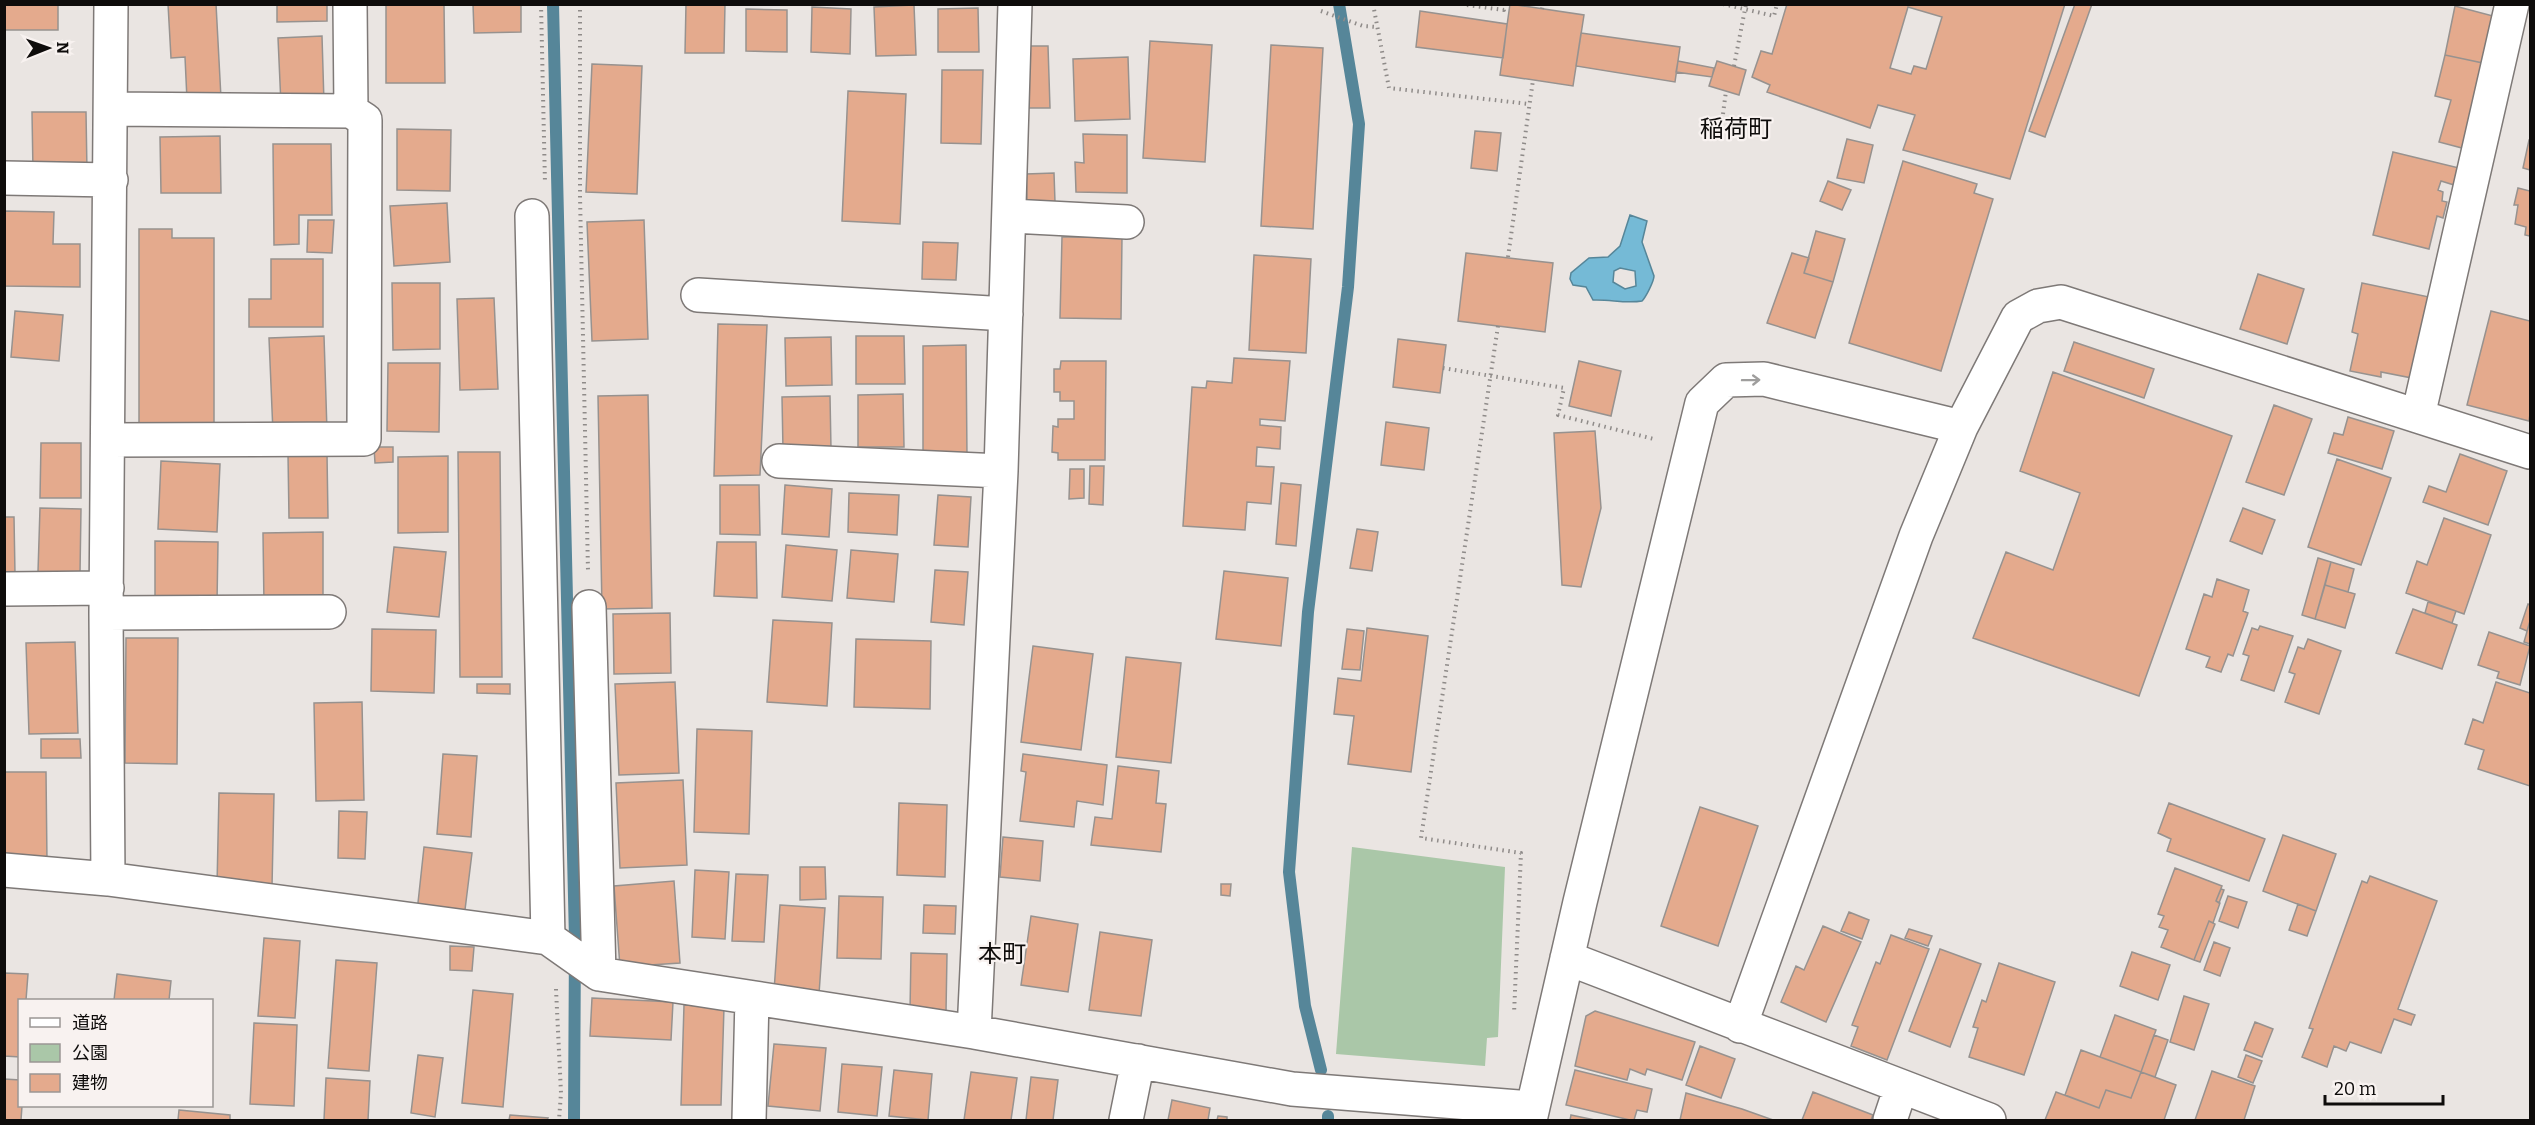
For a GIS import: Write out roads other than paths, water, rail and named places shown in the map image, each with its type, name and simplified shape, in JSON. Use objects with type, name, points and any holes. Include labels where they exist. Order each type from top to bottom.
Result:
[{"type":"street","points":[[108,879],[106,600],[111,4]]},
{"type":"street","points":[[350,4],[351,111]]},
{"type":"street","points":[[974,1032],[1001,471],[1015,4]]},
{"type":"street","points":[[2418,416],[2512,4]]},
{"type":"street","points":[[108,440],[364,439],[365,120],[351,111],[111,109]]},
{"type":"street","points":[[4,178],[111,180]]},
{"type":"street","points":[[532,216],[554,942]]},
{"type":"street","points":[[1010,216],[1127,222]]},
{"type":"street","points":[[698,295],[1006,314]]},
{"type":"street","points":[[1740,1026],[1916,536],[1961,427],[2018,316],[2038,306],[2061,302],[2530,452]]},
{"type":"street","points":[[4,870],[108,879],[554,942],[594,971],[974,1032],[1292,1089],[1531,1114],[1702,403],[1726,380],[1764,380],[1961,427]]},
{"type":"street","points":[[779,461],[1001,471]]},
{"type":"street","points":[[4,589],[106,600],[329,612]]},
{"type":"street","points":[[589,607],[594,971]]},
{"type":"street","points":[[1567,958],[1989,1120]]},
{"type":"street","points":[[749,1120],[752,998]]},
{"type":"street","points":[[1126,1120],[1138,1061]]},
{"type":"street","points":[[1890,1120],[1901,1088]]},
{"type":"water","points":[[1630,215],[1647,221],[1642,242],[1654,276],[1650,289],[1642,301],[1593,300],[1586,287],[1573,285],[1570,279],[1571,273],[1589,258],[1608,257],[1620,246]],"holes":[[[1620,268],[1635,271],[1636,286],[1625,289],[1613,282],[1614,271]]]},
{"type":"waterway","points":[[553,4],[575,939],[574,1120]]},
{"type":"waterway","points":[[1321,1070],[1305,1006],[1289,872],[1308,612],[1348,287],[1359,124],[1339,4]]},
{"type":"district","name":"稲荷町","points":[[1736,129]]},
{"type":"district","name":"本町","points":[[1002,954]]}]
